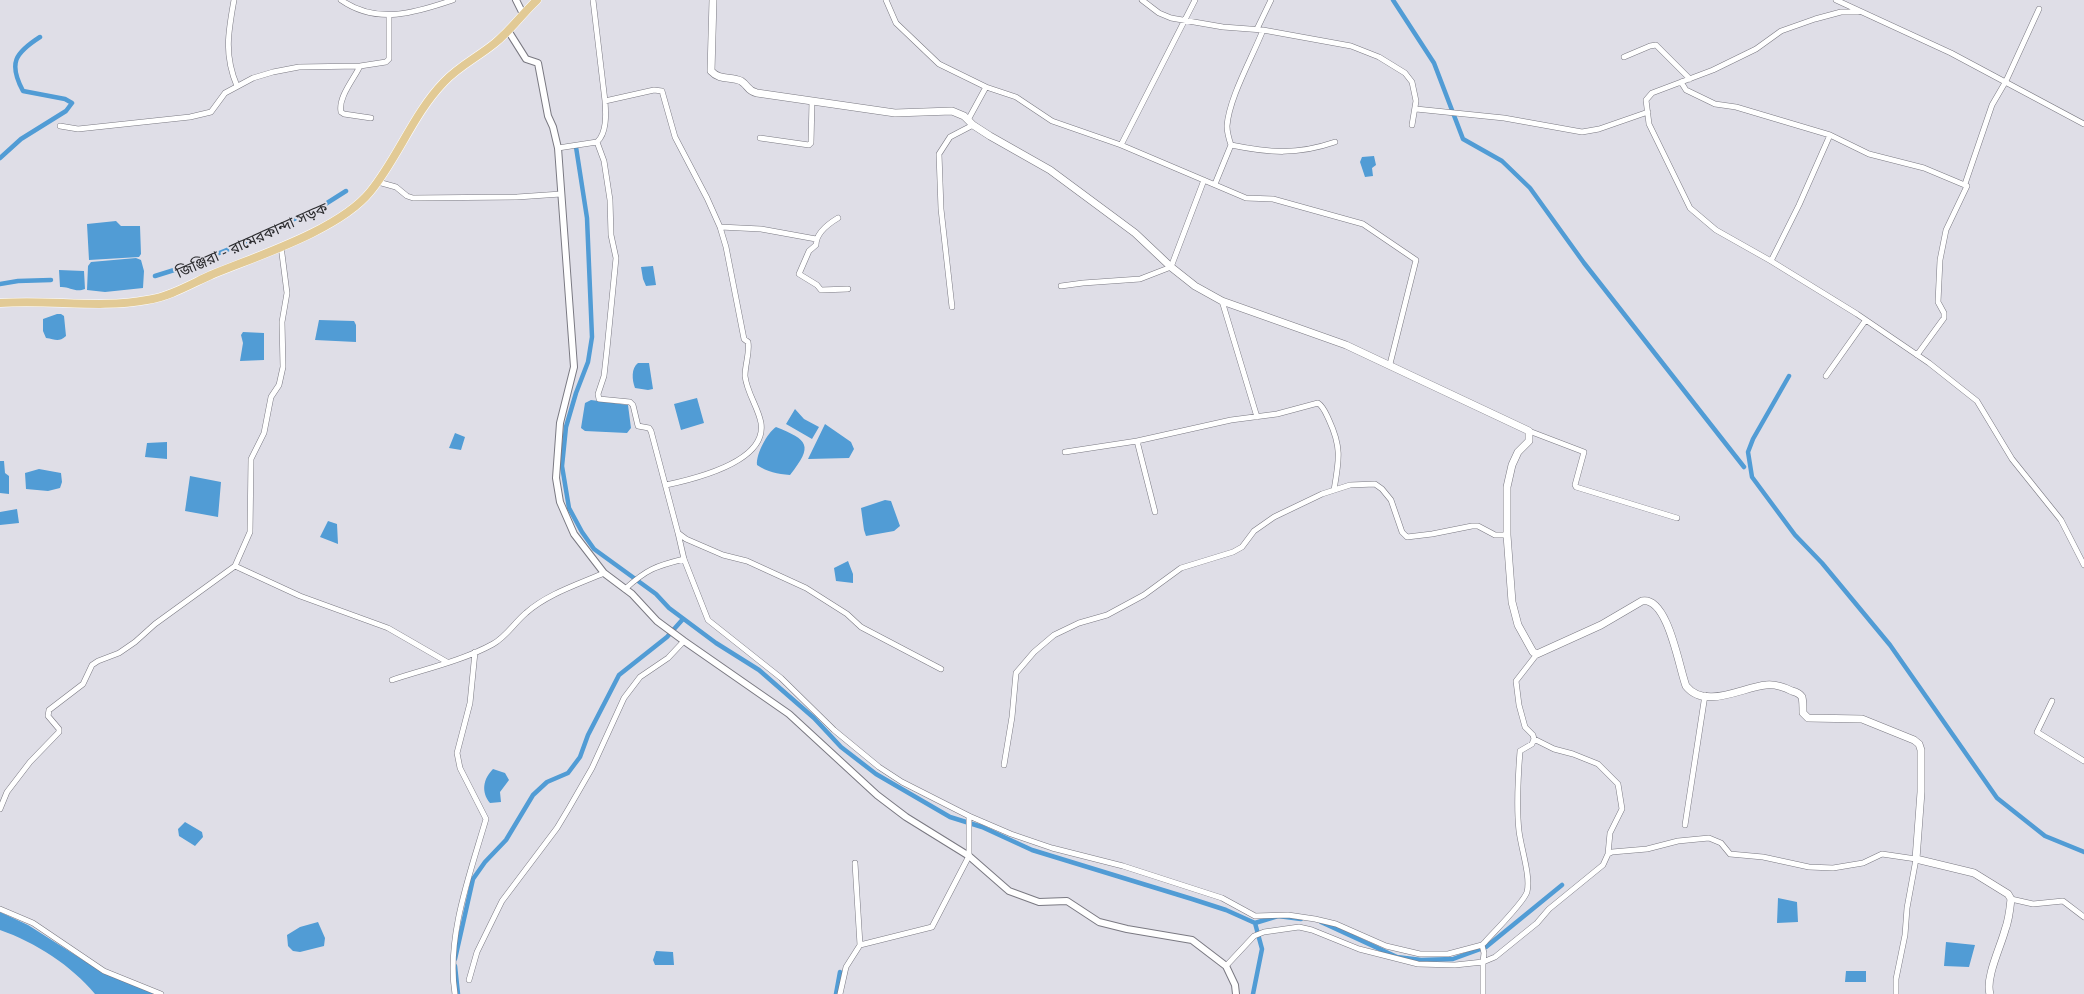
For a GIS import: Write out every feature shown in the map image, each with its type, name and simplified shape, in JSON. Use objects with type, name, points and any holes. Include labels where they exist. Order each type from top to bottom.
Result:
[{"type":"main road","name":"জিঞ্জিরা - রামেরকান্দা সড়ক","points":[[0,303],[114,304],[151,300],[323,228],[359,204],[378,182],[428,99],[464,64],[508,32],[537,0]]},
{"type":"main road","points":[[713,0],[711,71],[714,75],[741,81],[750,92],[896,113],[952,111],[1050,170],[1135,233],[1170,268],[1195,286],[1222,301],[1346,345],[1390,364],[1430,386],[1529,431],[1529,441],[1518,452],[1512,465],[1507,487],[1507,535],[1512,602],[1518,625],[1530,648],[1537,654],[1600,625],[1642,601],[1648,600],[1653,602],[1668,625],[1686,686],[1692,693],[1705,696],[1734,694],[1766,685],[1782,686],[1802,698],[1803,712],[1808,718],[1862,719],[1920,744],[1921,792],[1916,859],[1974,873],[2008,894],[2011,899],[2006,927],[1988,987],[1990,994]]},
{"type":"street","points":[[234,0],[227,52],[229,68],[236,86]]},
{"type":"street","points":[[341,0],[365,13],[389,16],[425,10],[453,0]]},
{"type":"street","points":[[516,0],[523,14]]},
{"type":"street","points":[[558,148],[596,142],[601,138],[606,101],[593,0]]},
{"type":"street","points":[[886,0],[896,23],[939,64],[986,87],[1016,97],[1052,121],[1121,145],[1246,198],[1273,200],[1362,224],[1415,259],[1416,262],[1390,364]]},
{"type":"street","points":[[1142,0],[1159,13],[1184,20],[1223,27],[1260,30],[1351,46],[1380,57],[1405,74],[1412,82],[1416,101],[1412,125]]},
{"type":"street","points":[[1121,145],[1195,0]]},
{"type":"street","points":[[1216,184],[1231,145],[1227,128],[1229,117],[1240,84],[1255,51],[1260,30],[1271,0]]},
{"type":"street","points":[[1836,0],[1858,12],[1907,31],[2006,81],[2084,124]]},
{"type":"street","points":[[1917,355],[1944,318],[1944,313],[1938,302],[1940,260],[1946,230],[1967,187],[1965,184],[1992,105],[2006,81],[2039,9]]},
{"type":"street","points":[[1858,12],[1833,14],[1781,31],[1756,49],[1713,70],[1652,93],[1646,100],[1649,124],[1690,208],[1716,230],[1771,261],[1917,355],[1976,401],[2012,458],[2061,520],[2084,565]]},
{"type":"street","points":[[60,126],[78,129],[199,115],[211,112],[225,92],[273,72],[299,67],[360,66],[386,62],[389,59],[389,16]]},
{"type":"street","points":[[508,32],[526,59],[538,62],[548,116],[558,148],[574,367],[560,423],[556,478],[560,502],[574,534],[604,573],[624,588],[657,621],[789,714],[876,795],[906,818],[969,856],[1009,892],[1039,902],[1067,901],[1099,922],[1127,929],[1192,940],[1226,966],[1235,984],[1236,994]]},
{"type":"street","points":[[1624,57],[1650,46],[1656,46],[1690,78]]},
{"type":"street","points":[[360,66],[347,88],[340,109],[344,114],[371,118]]},
{"type":"street","points":[[1682,82],[1686,90],[1715,104],[1736,107],[1830,135],[1869,154],[1924,168],[1965,184]]},
{"type":"street","points":[[952,307],[941,209],[939,154],[950,137],[971,123],[986,87]]},
{"type":"street","points":[[606,101],[654,90],[662,91],[675,137],[720,227],[728,256],[744,339],[748,342],[746,376],[761,424],[760,436],[753,449],[741,458],[698,476],[666,485]]},
{"type":"street","points":[[760,138],[809,145],[811,143],[812,101]]},
{"type":"street","points":[[1416,109],[1504,118],[1582,132],[1600,129],[1648,112]]},
{"type":"street","points":[[1771,261],[1800,205],[1830,135]]},
{"type":"street","points":[[596,142],[604,162],[616,258],[604,376],[598,394],[599,399],[630,402],[633,405],[638,426],[649,428],[651,431],[684,559],[708,620],[781,678],[834,730],[879,767],[902,782],[969,817],[1052,848],[1123,866],[1222,898],[1255,916],[1288,915],[1316,919],[1336,924],[1386,946],[1420,954],[1448,954],[1483,948]]},
{"type":"street","points":[[1231,145],[1262,152],[1296,152],[1335,142]]},
{"type":"street","points":[[1061,286],[1140,278],[1170,268],[1204,180]]},
{"type":"street","points":[[378,182],[396,187],[406,196],[412,198],[518,197],[561,194]]},
{"type":"street","points":[[838,218],[821,231],[816,239],[816,245],[806,256],[799,275],[817,285],[821,290],[848,289]]},
{"type":"street","points":[[720,227],[761,229],[816,239]]},
{"type":"street","points":[[0,809],[7,792],[30,762],[59,732],[59,729],[48,716],[49,710],[83,684],[92,665],[119,653],[155,624],[236,566],[250,532],[251,458],[264,433],[271,397],[279,385],[283,366],[282,322],[286,293],[281,245]]},
{"type":"street","points":[[1222,301],[1257,417]]},
{"type":"street","points":[[1826,376],[1866,321]]},
{"type":"street","points":[[1065,452],[1137,441],[1231,420],[1277,414],[1318,403],[1322,406],[1338,444],[1339,452],[1334,490]]},
{"type":"street","points":[[1529,431],[1584,452],[1576,487],[1677,518]]},
{"type":"street","points":[[1137,441],[1155,512]]},
{"type":"street","points":[[1004,765],[1016,673],[1034,652],[1054,635],[1114,611],[1144,595],[1181,568],[1233,552],[1242,547],[1254,531],[1274,517],[1322,494],[1350,485],[1374,484],[1382,488],[1391,500],[1402,532],[1407,537],[1472,526],[1478,526],[1495,535],[1507,535]]},
{"type":"street","points":[[678,532],[686,539],[723,555],[747,561],[806,588],[847,614],[861,627],[941,669]]},
{"type":"street","points":[[624,588],[642,573],[684,559]]},
{"type":"street","points":[[236,566],[300,596],[388,628],[447,662]]},
{"type":"street","points":[[392,680],[475,652],[500,639],[512,630],[526,613],[546,599],[604,573]]},
{"type":"street","points":[[469,980],[477,952],[502,901],[557,828],[592,768],[624,698],[640,677],[668,658],[683,640]]},
{"type":"street","points":[[455,994],[452,957],[454,936],[486,819],[460,768],[457,753],[470,703],[475,652]]},
{"type":"street","points":[[1226,966],[1254,936],[1264,932],[1299,927],[1359,948],[1418,964],[1455,965],[1482,962],[1494,957],[1537,924],[1549,909],[1603,865],[1608,854],[1610,833],[1622,809],[1618,784],[1598,764],[1534,740],[1533,735],[1525,727],[1515,686],[1519,676],[1537,654]]},
{"type":"street","points":[[1685,825],[1705,696]]},
{"type":"street","points":[[2052,701],[2037,732],[2084,761]]},
{"type":"street","points":[[1483,994],[1483,948],[1522,901],[1527,891],[1519,830],[1518,771],[1520,751],[1532,744],[1534,740]]},
{"type":"street","points":[[860,945],[932,927],[969,856],[969,817]]},
{"type":"street","points":[[1608,854],[1647,849],[1678,840],[1709,838],[1721,843],[1730,854],[1780,860],[1809,867],[1850,867],[1882,854],[1916,859],[1907,908],[1905,935],[1896,979],[1896,994]]},
{"type":"street","points":[[840,994],[846,967],[860,945],[855,863]]},
{"type":"street","points":[[2011,899],[2034,904],[2063,901],[2084,917]]},
{"type":"street","points":[[0,910],[33,923],[104,971],[161,994]]},
{"type":"water","points":[[1374,156],[1376,165],[1372,168],[1373,176],[1365,177],[1360,162],[1362,157]]},
{"type":"water","points":[[116,221],[121,226],[140,226],[141,254],[139,257],[89,260],[87,224]]},
{"type":"water","points":[[136,258],[141,260],[144,271],[143,288],[105,292],[87,290],[88,266],[91,262]]},
{"type":"water","points":[[653,266],[656,285],[646,286],[641,267]]},
{"type":"water","points":[[59,270],[84,271],[85,289],[78,290],[60,287]]},
{"type":"water","points":[[57,314],[64,316],[66,336],[59,340],[46,338],[43,331],[43,319]]},
{"type":"water","points":[[319,320],[354,321],[356,325],[356,342],[315,340]]},
{"type":"water","points":[[243,332],[264,333],[264,360],[240,361],[243,343],[241,335]]},
{"type":"water","points":[[638,363],[649,363],[653,389],[635,388],[633,374],[634,368]]},
{"type":"water","points":[[697,398],[704,423],[681,430],[674,404]]},
{"type":"water","points":[[591,400],[628,405],[631,428],[627,433],[585,431],[581,428],[585,403]]},
{"type":"water","points":[[795,409],[804,419],[819,427],[812,439],[786,424]]},
{"type":"water","points":[[825,424],[851,442],[854,449],[849,458],[808,459]]},
{"type":"water","points":[[776,427],[795,436],[804,445],[805,450],[802,457],[790,475],[773,472],[757,465],[758,455],[763,444]]},
{"type":"water","points":[[455,433],[465,437],[461,450],[449,448]]},
{"type":"water","points":[[167,442],[167,459],[145,457],[147,443]]},
{"type":"water","points":[[0,461],[4,461],[5,473],[9,476],[9,494],[0,493]]},
{"type":"water","points":[[39,469],[61,473],[62,482],[60,488],[48,491],[26,489],[25,473]]},
{"type":"water","points":[[190,476],[221,482],[218,517],[185,511]]},
{"type":"water","points":[[885,500],[891,501],[900,526],[894,531],[866,536],[861,508]]},
{"type":"water","points":[[17,509],[19,523],[0,525],[0,512]]},
{"type":"water","points":[[328,521],[337,524],[338,544],[320,537]]},
{"type":"water","points":[[848,561],[853,574],[853,583],[836,581],[834,568]]},
{"type":"water","points":[[493,769],[505,773],[509,780],[500,792],[501,802],[490,803],[485,794],[484,786],[487,777]]},
{"type":"water","points":[[185,822],[202,832],[203,837],[195,846],[179,836],[178,829]]},
{"type":"water","points":[[1778,898],[1797,902],[1798,922],[1777,923]]},
{"type":"water","points":[[0,912],[28,925],[91,965],[157,994],[95,994],[75,974],[52,956],[26,941],[0,930]]},
{"type":"water","points":[[318,922],[325,938],[324,946],[300,952],[293,951],[288,946],[287,935],[300,927]]},
{"type":"water","points":[[1946,942],[1975,945],[1969,967],[1944,966]]},
{"type":"water","points":[[656,951],[673,952],[674,965],[655,965],[653,960]]},
{"type":"water","points":[[1846,971],[1866,971],[1866,982],[1845,982]]},
{"type":"waterway","points":[[1393,0],[1434,63],[1463,139],[1502,161],[1530,188],[1584,263],[1744,467]]},
{"type":"waterway","points":[[0,158],[21,139],[66,111],[72,103],[65,99],[23,91],[18,81],[15,66],[16,60],[25,48],[40,37]]},
{"type":"waterway","points":[[576,147],[587,218],[592,337],[588,362],[566,427],[562,466],[569,508],[594,549],[656,594],[669,608],[716,643],[759,670],[814,718],[841,747],[876,774],[950,817],[982,827],[1032,850],[1226,910],[1255,923],[1278,916],[1301,919]]},
{"type":"waterway","points":[[155,276],[187,266],[254,239],[316,210],[346,191]]},
{"type":"waterway","points":[[0,284],[18,281],[51,280]]},
{"type":"waterway","points":[[1789,376],[1753,439],[1748,452],[1752,477],[1795,535],[1822,563],[1890,645],[1997,798],[2045,836],[2084,852]]},
{"type":"waterway","points":[[455,959],[473,879],[485,862],[506,840],[533,795],[547,782],[568,773],[580,757],[588,735],[619,675],[667,637],[683,619]]},
{"type":"waterway","points":[[1321,922],[1397,957],[1421,960],[1453,959],[1486,947],[1562,885]]},
{"type":"waterway","points":[[1253,994],[1262,949],[1255,923]]},
{"type":"waterway","points":[[455,966],[458,994]]},
{"type":"waterway","points":[[836,994],[840,972]]}]
